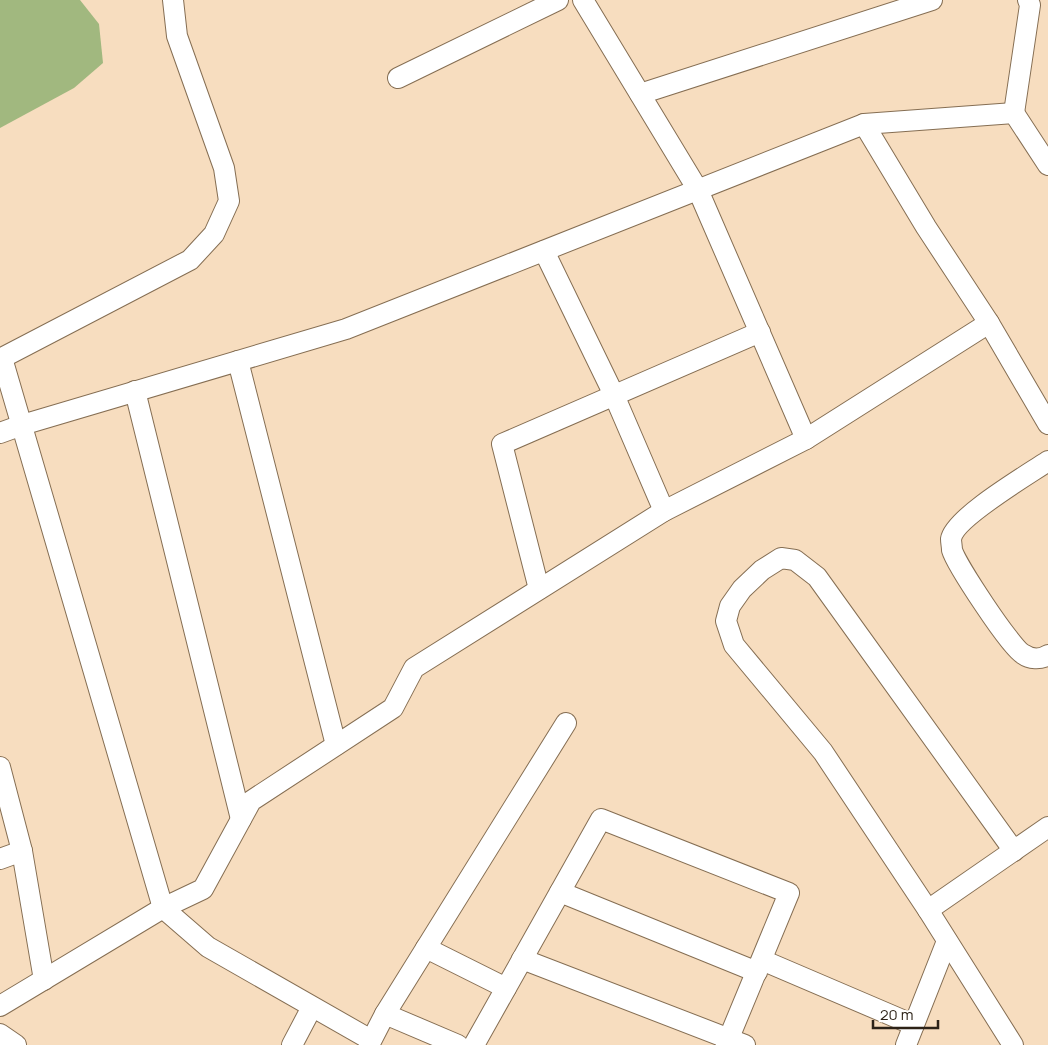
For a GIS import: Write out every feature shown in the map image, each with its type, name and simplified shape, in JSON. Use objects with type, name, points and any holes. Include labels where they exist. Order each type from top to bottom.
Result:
[{"type":"street","points":[[173,0],[177,36],[224,168],[229,201],[214,234],[190,260],[1,359],[163,908],[208,947],[370,1043],[385,1014],[566,723]]},
{"type":"street","points":[[398,78],[558,0]]},
{"type":"street","points":[[584,0],[698,190],[806,440]]},
{"type":"street","points":[[1028,0],[1030,5],[1014,113],[1048,165]]},
{"type":"street","points":[[640,94],[928,1]]},
{"type":"street","points":[[0,433],[346,329],[864,124],[1014,113]]},
{"type":"street","points":[[864,124],[926,227],[989,322],[1048,424]]},
{"type":"street","points":[[544,251],[614,395],[664,511]]},
{"type":"street","points":[[0,1006],[163,908],[203,889],[251,801],[393,708],[414,668],[664,511],[806,440],[989,322]]},
{"type":"street","points":[[539,589],[502,444],[760,332]]},
{"type":"street","points":[[238,361],[336,745]]},
{"type":"street","points":[[135,391],[242,819]]},
{"type":"street","points":[[1048,461],[969,515],[956,528],[951,538],[952,551],[1005,635],[1022,654],[1033,659],[1048,655]]},
{"type":"street","points":[[1004,1040],[928,910],[822,752],[734,646],[726,621],[730,606],[742,589],[762,570],[781,558],[795,560],[817,577],[1014,851]]},
{"type":"street","points":[[0,767],[22,851],[44,980]]},
{"type":"street","points":[[474,1045],[522,959],[601,819],[789,893],[759,966],[733,1043],[522,959]]},
{"type":"street","points":[[928,910],[1048,826]]},
{"type":"street","points":[[0,859],[22,851]]},
{"type":"street","points":[[560,892],[914,1025]]},
{"type":"street","points":[[906,1045],[947,941]]},
{"type":"street","points":[[426,948],[506,988]]},
{"type":"street","points":[[292,1045],[312,1007]]},
{"type":"street","points":[[385,1014],[458,1045]]},
{"type":"street","points":[[0,1034],[16,1045]]},
{"type":"green space","points":[[0,0],[80,0],[99,24],[103,63],[74,88],[0,128]]}]
